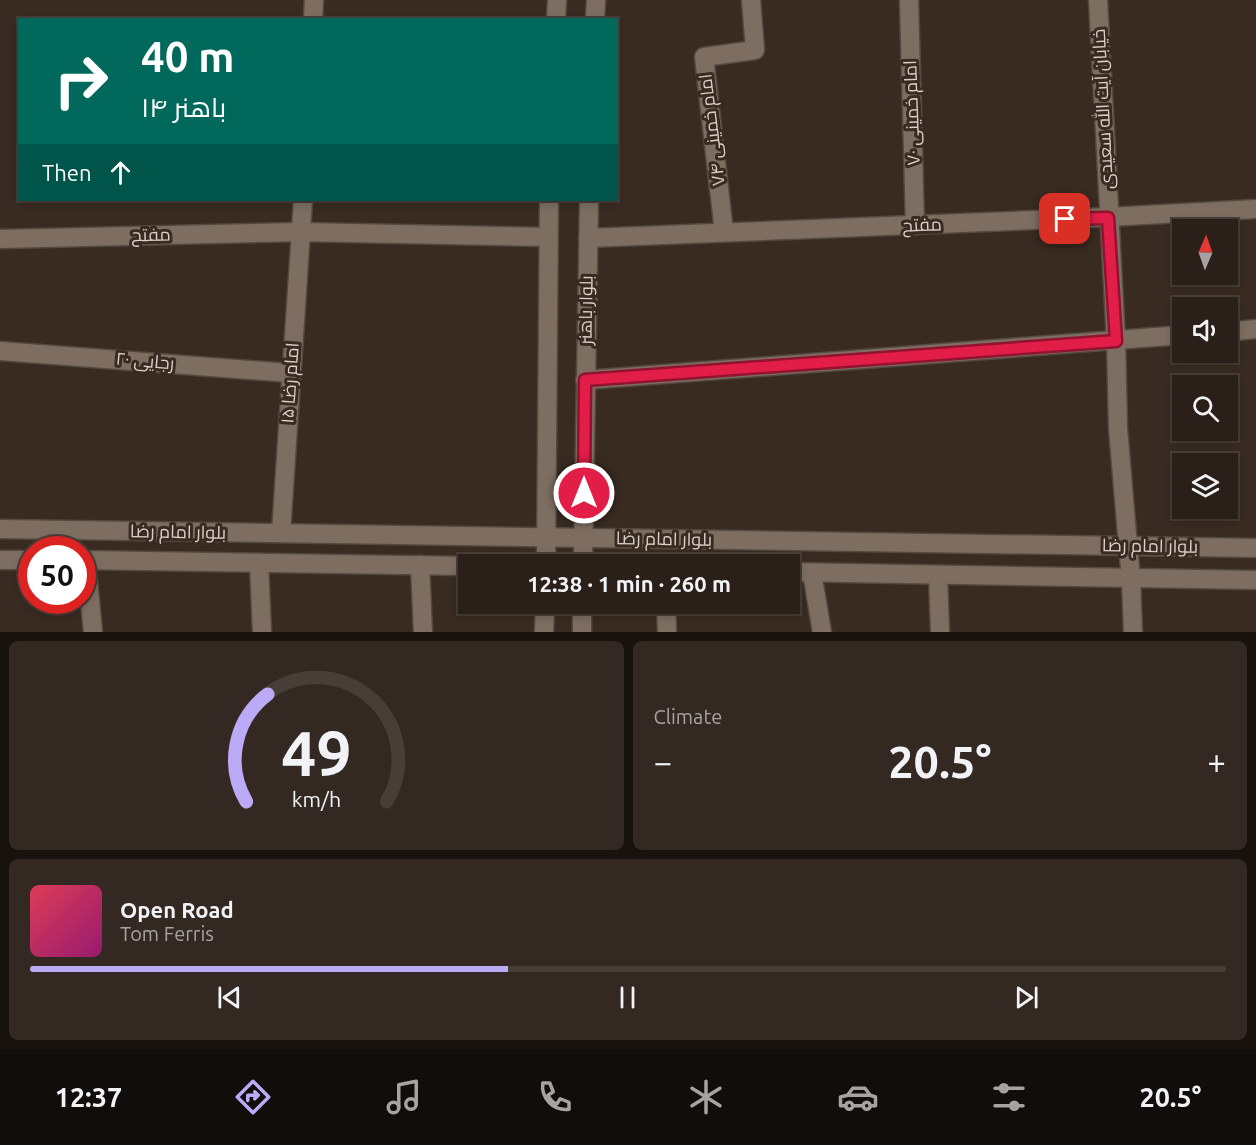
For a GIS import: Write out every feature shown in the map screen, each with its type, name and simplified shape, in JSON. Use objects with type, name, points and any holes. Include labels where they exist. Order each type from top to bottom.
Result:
[{"type":"main road","points":[[313,18],[314,0]]},
{"type":"main road","points":[[555,0],[556,18]]},
{"type":"main road","points":[[595,18],[596,0]]},
{"type":"main road","name":"امام خمینی ۷۴","points":[[724,232],[704,57],[755,50],[751,0]]},
{"type":"main road","name":"امام خمینی ۷۰","points":[[909,0],[915,225]]},
{"type":"main road","name":"خیابان آیت الله سعیدی","points":[[1098,0],[1108,218],[1107,342]]},
{"type":"main road","points":[[301,232],[303,201]]},
{"type":"main road","points":[[546,554],[549,201]]},
{"type":"main road","name":"بلوار باهنر","points":[[583,554],[589,201]]},
{"type":"main road","name":"مفتح","points":[[588,238],[1108,218],[1256,209]]},
{"type":"main road","name":"مفتح","points":[[0,239],[301,232],[547,237]]},
{"type":"main road","name":"امام رضا ۱۵","points":[[281,533],[301,232]]},
{"type":"main road","points":[[1238,331],[1256,329]]},
{"type":"main road","points":[[585,380],[1172,337]]},
{"type":"main road","points":[[1107,342],[1118,428],[1131,579],[1133,632]]},
{"type":"main road","name":"رجایی ۲۰","points":[[0,351],[290,373]]},
{"type":"main road","name":"بلوار امام رضا","points":[[0,529],[1256,548]]},
{"type":"main road","points":[[0,560],[18,560]]},
{"type":"main road","name":"بلوار امام رضا","points":[[96,560],[458,566]]},
{"type":"main road","points":[[259,563],[262,632]]},
{"type":"main road","points":[[420,565],[423,632]]},
{"type":"main road","name":"بلوار امام رضا","points":[[800,573],[1256,580]]},
{"type":"main road","points":[[812,573],[822,632]]},
{"type":"main road","points":[[938,575],[940,632]]},
{"type":"main road","points":[[91,614],[93,632]]},
{"type":"main road","points":[[544,632],[545,614]]},
{"type":"main road","points":[[582,614],[582,632]]},
{"type":"main road","points":[[666,614],[667,632]]},
{"type":"route","points":[[584,493],[585,380],[1116,341],[1108,218],[1065,219]]}]
